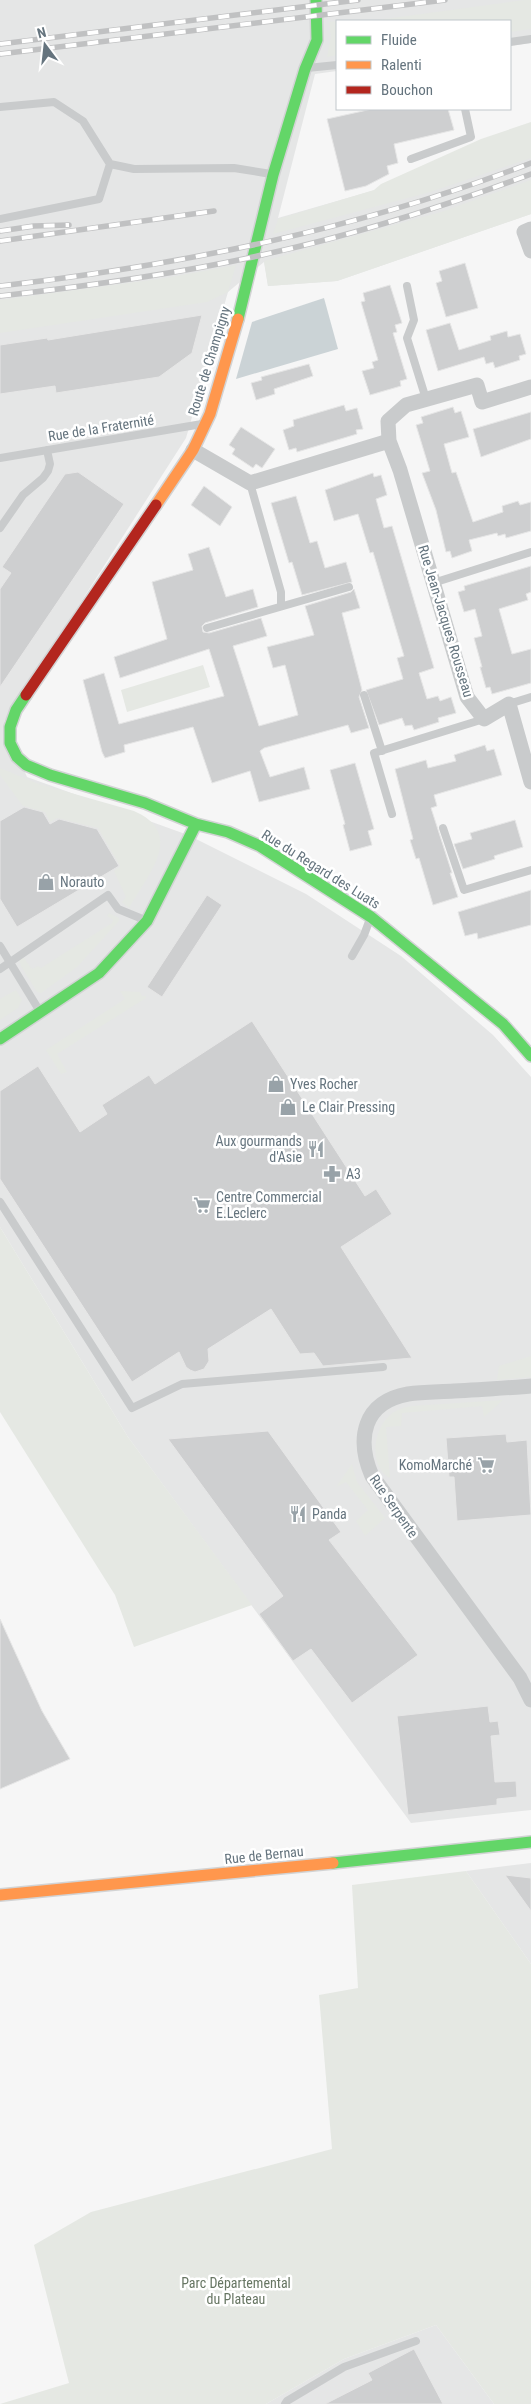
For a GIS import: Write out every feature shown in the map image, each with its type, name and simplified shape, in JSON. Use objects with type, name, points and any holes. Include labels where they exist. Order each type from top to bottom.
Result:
[{"type":"street","name":"Route de Champigny","points":[[5,744],[16,710],[193,450],[207,424],[244,298],[273,175],[305,69],[317,40],[316,0]]},
{"type":"street","points":[[531,229],[524,232],[531,251]]},
{"type":"street","points":[[193,450],[250,483],[389,441],[388,420],[406,405],[477,385],[482,402],[531,387]]},
{"type":"street","name":"Rue Jean-Jacques Rousseau","points":[[389,441],[400,470],[467,697],[484,719]]},
{"type":"street","points":[[484,719],[509,704],[531,782]]},
{"type":"street","name":"Rue du Regard des Luats","points":[[5,744],[34,769],[145,803],[196,824],[228,832],[260,846],[370,917],[503,1024],[531,1056]]},
{"type":"street","points":[[0,1039],[41,1014],[98,974],[147,921],[196,824]]},
{"type":"street","name":"Rue Serpente","points":[[531,1386],[408,1394],[384,1402],[371,1415],[364,1433],[365,1459],[372,1476],[520,1678],[531,1700]]},
{"type":"street","name":"Rue de Bernau","points":[[0,1895],[229,1874],[531,1842]]},
{"type":"lane","points":[[511,42],[531,39]]},
{"type":"lane","points":[[305,69],[336,65]]},
{"type":"lane","points":[[0,107],[54,102],[83,121],[110,164],[134,169],[234,168],[273,175]]},
{"type":"lane","points":[[411,159],[471,136],[465,110]]},
{"type":"lane","points":[[0,219],[99,199],[110,164]]},
{"type":"lane","points":[[407,286],[414,320],[408,338],[426,399]]},
{"type":"lane","name":"Rue de la Fraternité","points":[[0,458],[207,424]]},
{"type":"lane","points":[[0,528],[23,494],[43,478],[48,471],[50,464],[47,450]]},
{"type":"lane","points":[[250,483],[281,592],[281,606]]},
{"type":"lane","points":[[433,583],[531,552]]},
{"type":"lane","points":[[207,628],[349,587]]},
{"type":"lane","points":[[364,695],[382,751]]},
{"type":"lane","points":[[509,704],[531,697]]},
{"type":"lane","points":[[392,814],[374,753],[484,719]]},
{"type":"lane","points":[[443,828],[464,890],[531,870]]},
{"type":"lane","points":[[0,969],[108,894],[118,909],[147,921]]},
{"type":"lane","points":[[352,956],[364,935],[370,917]]},
{"type":"lane","points":[[0,946],[41,1014]]},
{"type":"lane","points":[[0,1202],[132,1408],[182,1384],[384,1367]]},
{"type":"lane","points":[[285,2404],[287,2400],[344,2367],[416,2341]]},
{"type":"shaded area","points":[[0,0],[531,0],[531,43],[511,46],[511,20],[336,20],[336,71],[315,74],[278,218],[396,184],[531,125],[531,214],[337,281],[268,286],[264,262],[228,292],[186,438],[4,722],[27,777],[188,835],[306,894],[401,956],[493,1035],[531,1077],[531,1810],[411,1823],[128,1437],[0,1227]]},
{"type":"shaded area","points":[[324,298],[338,349],[236,379],[252,322]]},
{"type":"shaded area","points":[[531,1863],[531,1964],[466,1871]]},
{"type":"shaded area","points":[[436,2325],[494,2404],[266,2404],[344,2359]]},
{"type":"green space","points":[[531,0],[531,29],[511,32],[511,20],[377,20]]},
{"type":"green space","points":[[336,21],[336,55],[327,57],[331,37],[329,22]]},
{"type":"green space","points":[[531,122],[531,158],[430,192],[273,234],[278,219],[374,190],[381,184],[481,139]]},
{"type":"green space","points":[[531,180],[531,214],[337,281],[268,286],[264,261],[441,212]]},
{"type":"green space","points":[[236,265],[228,292],[207,302],[0,333],[0,300],[166,278]]},
{"type":"green space","points":[[203,665],[210,687],[127,712],[121,690]]},
{"type":"green space","points":[[0,768],[36,783],[134,811],[149,820],[158,831],[160,843],[158,855],[153,868],[129,908],[122,902],[126,897],[114,871],[120,866],[98,828],[57,818],[50,822],[45,812],[23,806],[0,775]]},
{"type":"green space","points":[[109,913],[119,918],[119,921],[77,967],[41,993],[37,992],[21,966],[19,959],[23,957],[32,969],[38,966],[41,968],[112,923],[113,920],[107,916]]},
{"type":"green space","points":[[16,990],[22,1000],[18,1008],[0,1020],[0,999]]},
{"type":"green space","points":[[120,991],[140,992],[146,998],[57,1054],[67,1072],[61,1074],[46,1050],[125,999]]},
{"type":"green space","points":[[0,1227],[128,1437],[252,1605],[134,1647],[115,1595],[0,1412]]},
{"type":"green space","points":[[531,1356],[531,1377],[497,1380],[499,1366]]},
{"type":"green space","points":[[503,1400],[484,1417],[482,1406],[402,1413],[401,1426],[386,1427],[390,1478],[383,1473],[379,1466],[375,1450],[376,1441],[382,1424],[395,1411],[412,1406]]},
{"type":"green space","points":[[352,1464],[357,1482],[385,1518],[365,1536],[356,1521],[368,1510],[346,1482],[336,1487]]},
{"type":"green space","name":"Parc Départemental du Plateau","points":[[466,1871],[531,1964],[531,2404],[494,2404],[436,2325],[344,2359],[266,2404],[0,2404],[69,2383],[34,2245],[91,2212],[332,2149],[319,1995],[358,1988],[352,1885]]},
{"type":"building","points":[[368,110],[448,110],[454,130],[394,144],[398,163],[387,166],[389,174],[366,186],[345,191],[327,119]]},
{"type":"building","points":[[465,263],[478,308],[446,317],[436,283],[442,281],[439,271]]},
{"type":"building","points":[[390,285],[402,323],[395,325],[397,332],[393,333],[407,379],[400,381],[401,386],[370,395],[362,371],[374,368],[372,362],[378,360],[361,302],[365,301],[363,293]]},
{"type":"building","points":[[202,315],[192,353],[159,377],[56,393],[55,386],[0,394],[0,345],[47,338],[48,340]]},
{"type":"building","points":[[450,323],[459,350],[491,340],[490,336],[507,331],[508,337],[520,334],[526,354],[519,356],[520,360],[495,368],[493,362],[486,364],[484,357],[438,371],[426,330]]},
{"type":"building","points":[[309,364],[313,376],[274,389],[275,394],[256,400],[251,383],[262,380],[261,377]]},
{"type":"building","points":[[344,405],[346,411],[357,408],[363,429],[356,430],[357,434],[297,452],[296,448],[289,450],[283,430],[294,426],[293,420]]},
{"type":"building","points":[[453,407],[455,413],[461,411],[469,437],[444,444],[452,473],[456,472],[473,522],[503,512],[502,506],[518,501],[520,505],[531,502],[531,531],[506,538],[505,534],[498,536],[497,533],[469,540],[472,551],[452,558],[450,551],[446,552],[436,510],[422,473],[430,471],[416,425],[423,423],[421,417]]},
{"type":"building","points":[[531,412],[531,439],[481,457],[473,429]]},
{"type":"building","points":[[241,427],[275,449],[262,468],[256,464],[253,468],[232,454],[235,449],[229,445]]},
{"type":"building","points":[[78,472],[124,504],[0,687],[0,589],[11,573],[2,567],[65,474]]},
{"type":"building","points":[[373,473],[374,477],[381,475],[387,495],[376,499],[384,528],[392,526],[434,668],[419,673],[427,699],[438,696],[440,701],[451,697],[456,713],[438,718],[439,722],[414,730],[412,725],[405,726],[402,718],[379,725],[366,690],[403,679],[397,658],[404,656],[373,552],[370,553],[358,514],[334,521],[325,490]]},
{"type":"building","points":[[204,486],[232,507],[220,526],[191,505]]},
{"type":"building","points":[[296,496],[310,543],[317,541],[325,568],[346,562],[352,582],[302,595],[292,562],[289,563],[271,503]]},
{"type":"building","points":[[209,547],[226,597],[253,589],[258,607],[205,623],[202,626],[203,632],[209,633],[261,618],[267,636],[233,646],[259,726],[298,715],[285,665],[273,668],[267,647],[314,635],[305,606],[351,592],[354,589],[360,608],[342,613],[362,690],[359,697],[369,728],[351,733],[348,725],[264,748],[260,751],[270,777],[304,767],[310,789],[259,802],[250,771],[212,783],[193,727],[124,745],[125,752],[105,758],[102,752],[83,680],[104,673],[119,724],[224,696],[209,649],[120,678],[114,657],[167,639],[152,582],[193,570],[188,554]]},
{"type":"building","points":[[531,566],[531,592],[526,594],[528,600],[499,609],[512,654],[531,649],[531,683],[492,694],[490,687],[486,688],[474,638],[482,636],[475,609],[464,612],[458,592],[465,590],[464,586]]},
{"type":"building","points":[[485,745],[487,751],[494,749],[502,775],[434,795],[437,806],[431,808],[458,897],[433,905],[419,858],[416,859],[410,840],[413,839],[395,769],[426,760],[428,768],[456,761],[454,755]]},
{"type":"building","points":[[355,763],[374,829],[368,831],[372,845],[350,851],[343,825],[345,824],[330,770]]},
{"type":"building","name":"Norauto","points":[[24,807],[43,812],[50,824],[59,819],[97,829],[119,866],[17,927],[0,899],[0,821]]},
{"type":"building","points":[[515,820],[523,847],[494,856],[495,859],[463,869],[454,844],[472,839],[470,833]]},
{"type":"building","points":[[531,890],[531,925],[478,939],[477,933],[465,936],[458,912]]},
{"type":"building","points":[[207,895],[222,905],[162,997],[147,987]]},
{"type":"building","name":"Centre Commercial E.Leclerc","points":[[252,1021],[365,1196],[376,1189],[392,1214],[341,1247],[412,1358],[323,1366],[314,1353],[300,1354],[271,1309],[208,1349],[209,1361],[204,1369],[195,1372],[190,1370],[186,1367],[179,1352],[132,1382],[0,1179],[0,1091],[38,1066],[80,1132],[107,1114],[102,1105],[149,1075],[155,1084]]},
{"type":"building","points":[[268,1431],[341,1532],[329,1540],[418,1655],[352,1703],[311,1649],[293,1661],[259,1614],[283,1596],[168,1439]]},
{"type":"building","points":[[506,1434],[507,1442],[527,1440],[531,1515],[457,1521],[454,1477],[449,1477],[446,1438]]},
{"type":"building","points":[[0,1619],[42,1711],[70,1759],[0,1789]]},
{"type":"building","points":[[488,1706],[490,1722],[498,1721],[500,1735],[491,1736],[495,1782],[516,1781],[517,1797],[497,1799],[497,1805],[408,1815],[397,1716]]},
{"type":"building","points":[[505,1875],[531,1878],[531,1911]]},
{"type":"building","points":[[414,2349],[443,2404],[325,2404],[372,2380],[368,2373]]},
{"type":"railway","points":[[0,44],[358,0]]},
{"type":"railway","points":[[0,54],[445,0]]},
{"type":"railway","points":[[0,286],[136,267],[269,241],[401,207],[531,163]]},
{"type":"railway","points":[[0,296],[165,274],[296,247],[398,219],[465,198],[531,174]]},
{"type":"railway","points":[[0,241],[214,211]]},
{"type":"railway","points":[[0,231],[34,226],[69,225]]},
{"type":"traffic: fast","points":[[238,319],[273,175],[305,69],[317,40],[316,0]]},
{"type":"traffic: fast","points":[[26,695],[16,710],[10,727],[10,743],[17,757],[26,765],[50,775],[145,803],[196,824],[228,832],[260,846],[371,917],[503,1024],[531,1056]]},
{"type":"traffic: fast","points":[[0,1039],[99,973],[147,921],[196,824]]},
{"type":"traffic: fast","points":[[333,1863],[531,1842]]},
{"type":"traffic: slow","points":[[156,505],[193,450],[210,414],[238,319]]},
{"type":"traffic: slow","points":[[0,1895],[333,1863]]},
{"type":"traffic: jam","points":[[26,695],[156,505]]},
{"type":"place","name":"Norauto","points":[[46,882]]},
{"type":"place","name":"Yves Rocher","points":[[276,1084]]},
{"type":"place","name":"Le Clair Pressing","points":[[288,1107]]},
{"type":"place","name":"Aux gourmands d'Asie","points":[[316,1149]]},
{"type":"place","name":"A3","points":[[332,1174]]},
{"type":"place","name":"Centre Commercial E.Leclerc","points":[[202,1205]]},
{"type":"place","name":"KomoMarché","points":[[486,1465]]},
{"type":"place","name":"Panda","points":[[298,1514]]}]
